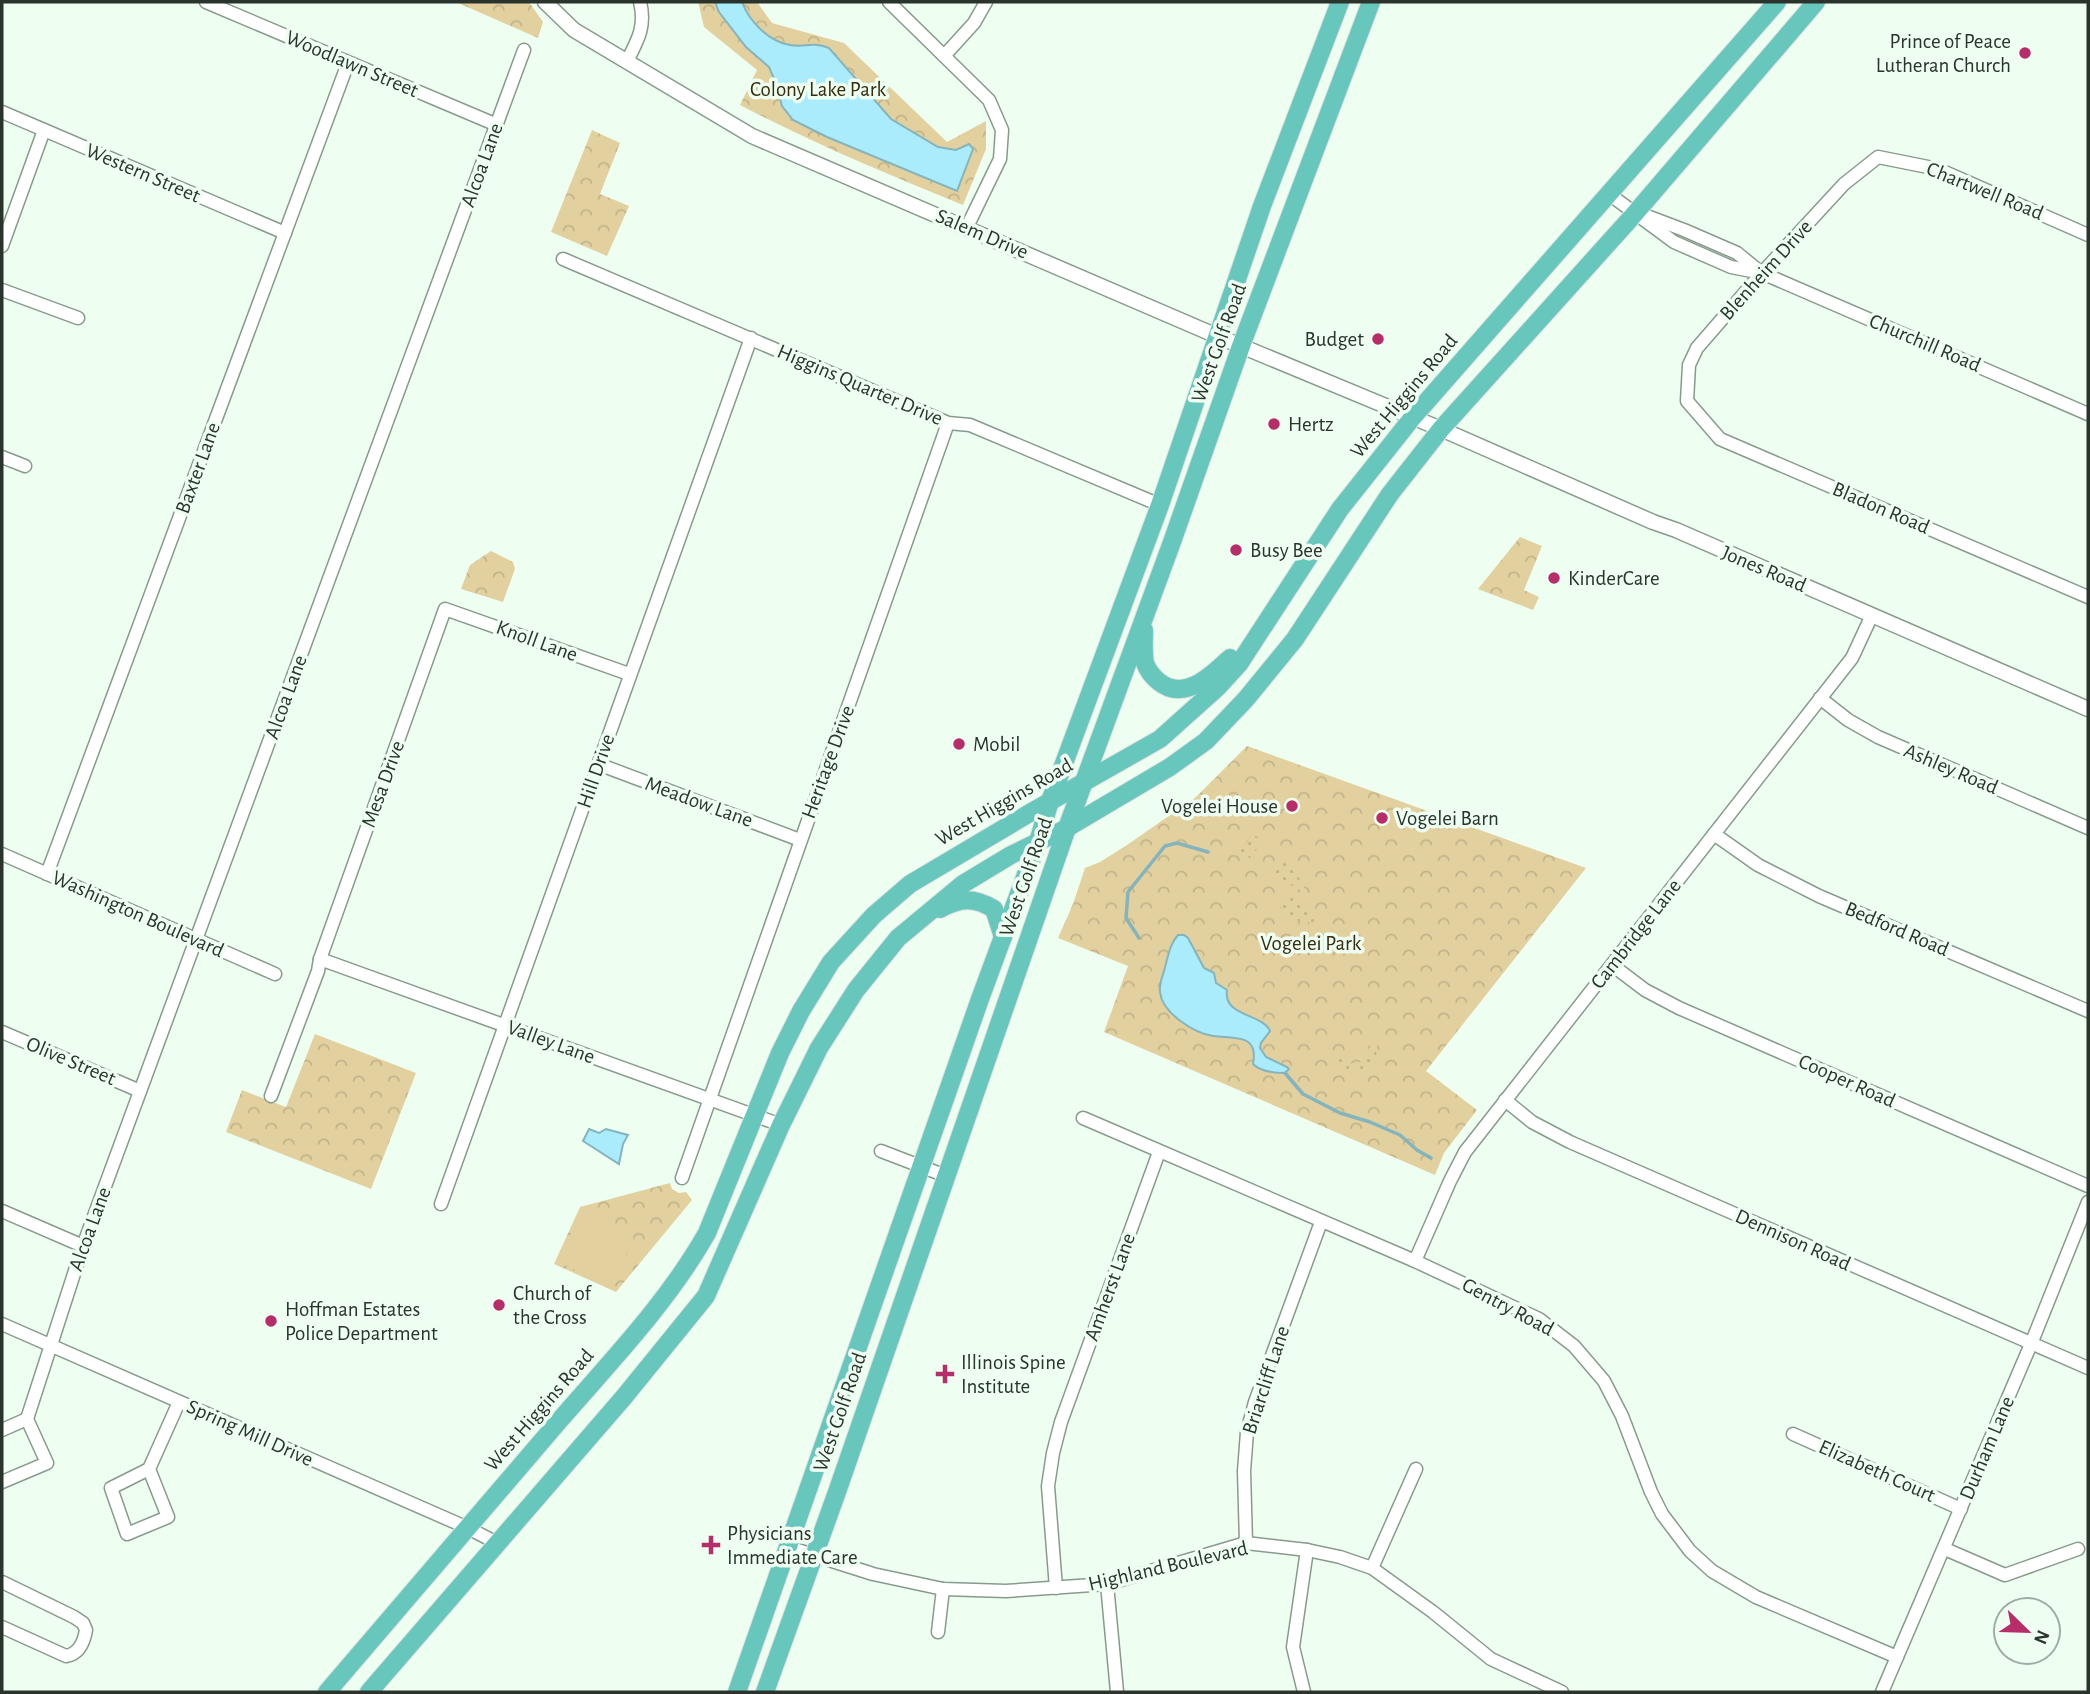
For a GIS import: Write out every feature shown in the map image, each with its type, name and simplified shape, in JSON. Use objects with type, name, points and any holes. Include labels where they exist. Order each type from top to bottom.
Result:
[{"type":"main road","name":"West Golf Road","points":[[737,1692],[1038,842],[1050,801],[1160,505],[1262,206],[1340,2]]},
{"type":"main road","name":"West Golf Road","points":[[765,1692],[1084,782],[1241,346],[1371,2]]},
{"type":"main road","name":"West Higgins Road","points":[[327,1692],[650,1315],[692,1261],[707,1233],[780,1053],[801,1011],[831,962],[874,915],[910,884],[1160,739],[1183,721],[1239,664],[1340,509],[1413,417],[1777,2]]},
{"type":"main road","points":[[369,1692],[624,1397],[706,1296],[781,1125],[819,1048],[856,990],[898,938],[963,884],[1011,855],[1068,828],[1171,767],[1206,741],[1295,639],[1390,494],[1441,429],[1636,212],[1816,2]]},
{"type":"main road","points":[[1144,619],[1144,653],[1148,669],[1163,685],[1177,689],[1194,686],[1210,677],[1261,629]]},
{"type":"main road","points":[[921,918],[953,902],[973,900],[994,909],[1003,937]]},
{"type":"street","name":"Woodlawn Street","points":[[206,2],[497,125]]},
{"type":"street","name":"Salem Drive","points":[[545,2],[574,30],[752,136],[1441,429]]},
{"type":"street","points":[[626,61],[641,34],[643,16],[640,2]]},
{"type":"street","points":[[889,2],[989,100],[1002,130],[999,159],[967,227]]},
{"type":"street","points":[[944,56],[974,23],[986,2]]},
{"type":"street","name":"Alcoa Lane","points":[[27,1419],[83,1246],[524,50]]},
{"type":"street","name":"Baxter Lane","points":[[47,873],[348,63]]},
{"type":"street","name":"Western Street","points":[[2,112],[285,233]]},
{"type":"street","points":[[2,246],[44,130]]},
{"type":"street","name":"Chartwell Road","points":[[1878,157],[1938,169],[2088,234]]},
{"type":"street","name":"Blenheim Drive","points":[[1687,401],[1687,375],[1692,357],[1698,348],[1844,184],[1878,157]]},
{"type":"street","name":"Churchill Road","points":[[1609,194],[1636,212],[1737,253],[1762,273],[2088,414]]},
{"type":"street","name":"Higgins Quarter Drive","points":[[563,259],[948,423],[970,425],[1160,505]]},
{"type":"street","points":[[2,290],[78,318]]},
{"type":"street","name":"Hill Drive","points":[[441,1204],[751,338]]},
{"type":"street","name":"Bladon Road","points":[[1687,401],[1720,439],[2088,597]]},
{"type":"street","name":"Heritage Drive","points":[[682,1178],[948,423]]},
{"type":"street","name":"Jones Road","points":[[1441,429],[2088,709]]},
{"type":"street","points":[[2,457],[25,466]]},
{"type":"street","name":"Knoll Lane","points":[[445,608],[629,674]]},
{"type":"street","name":"Mesa Drive","points":[[271,1096],[318,971],[445,608]]},
{"type":"street","name":"Cambridge Lane","points":[[1415,1261],[1457,1166],[1471,1143],[1852,658],[1871,615]]},
{"type":"street","name":"Ashley Road","points":[[1820,698],[1878,737],[2088,828]]},
{"type":"street","name":"Meadow Lane","points":[[598,764],[800,840]]},
{"type":"street","name":"Bedford Road","points":[[1714,834],[1758,865],[1819,896],[2088,1011]]},
{"type":"street","name":"Washington Boulevard","points":[[2,854],[275,974]]},
{"type":"street","name":"Valley Lane","points":[[320,959],[781,1125]]},
{"type":"street","name":"Cooper Road","points":[[1612,965],[1645,990],[1670,1004],[2088,1186]]},
{"type":"street","name":"Olive Street","points":[[2,1032],[140,1091]]},
{"type":"street","name":"Dennison Road","points":[[1504,1100],[1532,1122],[1570,1142],[2088,1368]]},
{"type":"street","name":"Gentry Road","points":[[1083,1118],[1415,1261],[1539,1319],[1574,1346],[1612,1394],[1662,1514],[1683,1542],[1712,1571],[1756,1597],[1897,1657]]},
{"type":"street","points":[[881,1151],[946,1176]]},
{"type":"street","name":"Amherst Lane","points":[[1056,1588],[1048,1486],[1053,1453],[1061,1422],[1159,1152]]},
{"type":"street","name":"Durham Lane","points":[[1882,1692],[1945,1549],[2088,1202]]},
{"type":"street","points":[[2,1211],[83,1246]]},
{"type":"street","name":"Briarcliff Lane","points":[[1246,1543],[1244,1471],[1247,1432],[1321,1222]]},
{"type":"street","name":"Spring Mill Drive","points":[[2,1324],[497,1543]]},
{"type":"street","points":[[149,1469],[168,1517],[127,1534],[111,1488],[149,1469],[179,1402]]},
{"type":"street","points":[[2,1430],[27,1419],[47,1463],[2,1482]]},
{"type":"street","name":"Elizabeth Court","points":[[1793,1434],[1961,1509]]},
{"type":"street","points":[[1372,1568],[1416,1469]]},
{"type":"street","name":"Highland Boulevard","points":[[789,1547],[873,1574],[943,1589],[1006,1591],[1107,1584],[1246,1543],[1307,1550],[1372,1568],[1433,1612],[1491,1659],[1562,1692]]},
{"type":"street","points":[[1945,1549],[2005,1575],[2078,1549]]},
{"type":"street","points":[[1304,1692],[1293,1647],[1307,1550]]},
{"type":"street","points":[[2,1582],[74,1617],[83,1623],[86,1630],[81,1646],[72,1655],[66,1656],[2,1627]]},
{"type":"street","points":[[1107,1584],[1117,1692]]},
{"type":"street","points":[[939,1632],[943,1589]]},
{"type":"green space","points":[[456,2],[529,2],[543,22],[538,38]]},
{"type":"green space","name":"Colony Lake Park","points":[[698,2],[757,2],[772,23],[844,43],[947,142],[986,121],[986,149],[963,205],[822,145],[740,105],[757,70],[704,27]]},
{"type":"green space","points":[[592,130],[620,143],[600,194],[629,206],[607,256],[551,232]]},
{"type":"green space","points":[[1520,537],[1542,546],[1524,590],[1539,597],[1533,610],[1478,589]]},
{"type":"green space","points":[[491,551],[513,562],[515,569],[503,602],[461,589],[470,565]]},
{"type":"green space","name":"Vogelei Park","points":[[1247,746],[1586,868],[1426,1071],[1477,1110],[1444,1153],[1435,1175],[1104,1032],[1128,966],[1058,938],[1085,868],[1127,845],[1196,797]]},
{"type":"green space","points":[[1256,836],[1261,839],[1250,858],[1239,853],[1249,839]]},
{"type":"green space","points":[[1284,859],[1297,865],[1298,876],[1307,893],[1275,873],[1277,863]]},
{"type":"green space","points":[[1290,891],[1307,912],[1322,923],[1301,922],[1283,914],[1280,905]]},
{"type":"green space","points":[[315,1034],[416,1073],[371,1189],[226,1132],[242,1090],[286,1107]]},
{"type":"green space","points":[[1377,1041],[1376,1057],[1366,1070],[1352,1073],[1345,1071],[1338,1068],[1328,1056],[1338,1055],[1347,1064],[1360,1062],[1368,1054],[1369,1044]]},
{"type":"green space","points":[[670,1183],[672,1189],[679,1193],[686,1192],[692,1200],[616,1292],[554,1264],[580,1207]]},
{"type":"green space","points":[[581,1212],[634,1237],[612,1287],[558,1262]]},
{"type":"water","points":[[715,2],[742,2],[761,30],[782,43],[829,48],[891,119],[938,147],[956,150],[969,144],[973,149],[957,191],[793,120],[782,106],[769,67],[746,47],[719,12]]},
{"type":"water","points":[[1178,935],[1188,938],[1204,968],[1214,973],[1216,983],[1227,990],[1227,999],[1231,1005],[1266,1025],[1270,1031],[1260,1048],[1266,1057],[1289,1069],[1285,1073],[1256,1067],[1249,1042],[1197,1031],[1180,1021],[1166,1007],[1162,1000],[1160,984],[1171,947]]},
{"type":"water","points":[[589,1129],[599,1133],[606,1129],[628,1135],[623,1144],[619,1164],[583,1141]]},
{"type":"waterway","points":[[1139,938],[1126,918],[1128,892],[1165,846],[1177,843],[1208,852]]},
{"type":"waterway","points":[[1285,1073],[1303,1094],[1340,1113],[1400,1135],[1431,1158]]},
{"type":"place","name":"Prince of Peace Lutheran Church","points":[[2025,53]]},
{"type":"place","name":"Budget","points":[[1378,339]]},
{"type":"place","name":"Hertz","points":[[1274,424]]},
{"type":"place","name":"Busy Bee","points":[[1236,550]]},
{"type":"place","name":"KinderCare","points":[[1554,578]]},
{"type":"place","name":"Mobil","points":[[959,744]]},
{"type":"place","name":"Vogelei House","points":[[1292,806]]},
{"type":"place","name":"Vogelei Barn","points":[[1382,818]]},
{"type":"place","name":"Church of the Cross","points":[[499,1305]]},
{"type":"place","name":"Hoffman Estates Police Department","points":[[271,1321]]},
{"type":"place","name":"Illinois Spine Institute","points":[[945,1374]]},
{"type":"place","name":"Physicians Immediate Care","points":[[711,1545]]}]
